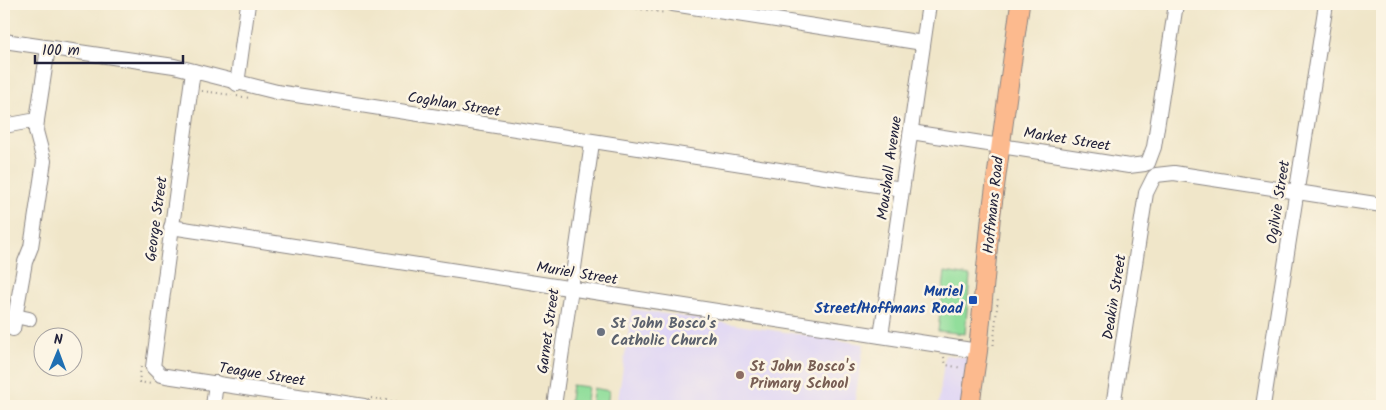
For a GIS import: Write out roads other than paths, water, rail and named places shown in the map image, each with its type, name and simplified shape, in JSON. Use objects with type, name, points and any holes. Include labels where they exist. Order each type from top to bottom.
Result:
[{"type":"main road","name":"Hoffmans Road","points":[[970,406],[978,351],[991,216],[1020,4]]},
{"type":"street","points":[[236,84],[248,4]]},
{"type":"street","points":[[673,4],[923,43]]},
{"type":"street","name":"Moushall Avenue","points":[[881,336],[929,4]]},
{"type":"street","points":[[1150,170],[1176,4]]},
{"type":"street","name":"Ogilvie Street","points":[[1263,406],[1326,4]]},
{"type":"street","name":"Coghlan Street","points":[[4,40],[174,66],[236,84],[277,92],[592,143],[902,189]]},
{"type":"street","points":[[19,321],[24,262],[31,247],[44,161],[36,131],[48,48]]},
{"type":"street","name":"George Street","points":[[157,378],[152,362],[193,71]]},
{"type":"street","points":[[4,126],[37,120]]},
{"type":"street","name":"Market Street","points":[[911,132],[1382,205]]},
{"type":"street","name":"Garnet Street","points":[[554,406],[592,143]]},
{"type":"street","name":"Deakin Street","points":[[1113,406],[1150,170]]},
{"type":"street","name":"Muriel Street","points":[[171,227],[978,351]]},
{"type":"street","name":"Teague Street","points":[[157,378],[166,376],[366,402]]},
{"type":"street","points":[[213,406],[216,383]]},
{"type":"place","name":"Muriel Street/Hoffmans Road","points":[[973,300]]},
{"type":"place","name":"St John Bosco's Catholic Church","points":[[601,332]]},
{"type":"place","name":"St John Bosco's Primary School","points":[[740,375]]}]
